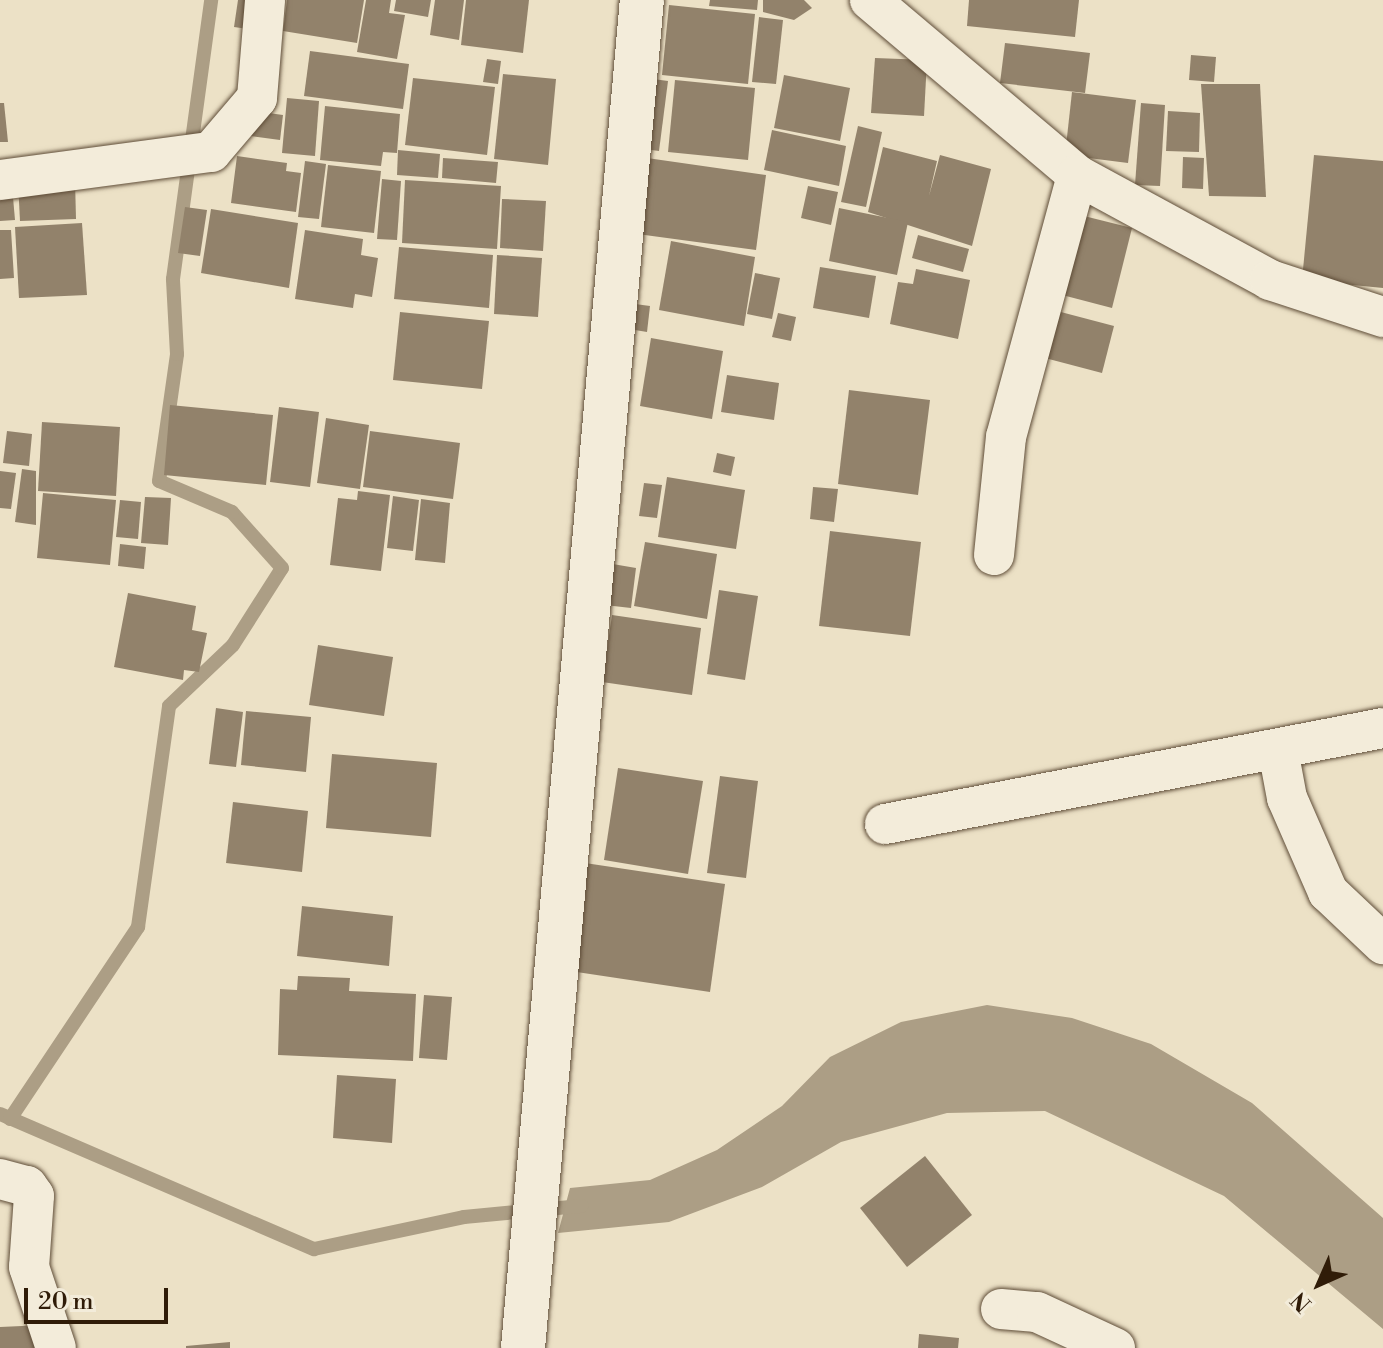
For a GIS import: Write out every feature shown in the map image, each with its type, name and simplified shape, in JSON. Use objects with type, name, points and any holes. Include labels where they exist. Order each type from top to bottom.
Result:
[{"type":"main road","points":[[523,1348],[642,0]]},
{"type":"street","points":[[0,180],[211,152],[257,98],[263,81],[265,0]]},
{"type":"street","points":[[870,0],[1077,175],[1270,280],[1383,317]]},
{"type":"street","points":[[994,555],[1006,437],[1077,175]]},
{"type":"street","points":[[885,824],[1383,728]]},
{"type":"street","points":[[1278,750],[1287,798],[1320,878],[1383,944]]},
{"type":"street","points":[[0,1179],[27,1186],[34,1196],[29,1267],[56,1348]]},
{"type":"street","points":[[1001,1309],[1037,1312],[1115,1348]]},
{"type":"shaded area","points":[[987,1005],[1072,1018],[1151,1044],[1252,1103],[1383,1218],[1383,1329],[1224,1196],[1045,1111],[947,1113],[841,1142],[762,1187],[669,1222],[558,1233],[570,1188],[650,1180],[717,1150],[782,1106],[830,1057],[901,1022]]},
{"type":"building","points":[[238,0],[259,0],[255,30],[234,27]]},
{"type":"building","points":[[287,0],[364,0],[357,43],[283,31]]},
{"type":"building","points":[[366,0],[391,0],[389,13],[405,15],[397,59],[357,52]]},
{"type":"building","points":[[396,0],[431,0],[428,17],[394,11]]},
{"type":"building","points":[[435,0],[464,0],[459,40],[430,35]]},
{"type":"building","points":[[466,0],[529,0],[523,53],[461,45]]},
{"type":"building","points":[[710,0],[758,0],[757,10],[709,6]]},
{"type":"building","points":[[763,0],[804,0],[812,8],[794,20],[763,12]]},
{"type":"building","points":[[969,0],[1079,0],[1075,37],[967,26]]},
{"type":"building","points":[[669,5],[755,14],[748,84],[662,75]]},
{"type":"building","points":[[759,17],[783,20],[776,84],[752,82]]},
{"type":"building","points":[[1005,43],[1090,53],[1085,93],[1000,83]]},
{"type":"building","points":[[310,51],[409,64],[403,109],[304,96]]},
{"type":"building","points":[[1191,55],[1216,57],[1214,82],[1189,80]]},
{"type":"building","points":[[875,58],[927,60],[924,116],[871,113]]},
{"type":"building","points":[[487,59],[501,61],[498,84],[483,82]]},
{"type":"building","points":[[503,74],[556,79],[548,165],[494,159]]},
{"type":"building","points":[[784,75],[850,88],[840,141],[774,128]]},
{"type":"building","points":[[638,77],[668,81],[659,151],[630,147]]},
{"type":"building","points":[[413,78],[495,87],[487,155],[405,145]]},
{"type":"building","points":[[675,80],[755,88],[748,160],[668,152]]},
{"type":"building","points":[[1201,84],[1260,84],[1266,197],[1209,196]]},
{"type":"building","points":[[1072,92],[1136,100],[1128,163],[1065,155]]},
{"type":"building","points":[[287,98],[319,101],[315,156],[282,153]]},
{"type":"building","points":[[0,103],[4,103],[8,142],[0,142]]},
{"type":"building","points":[[1141,103],[1165,105],[1160,186],[1135,185]]},
{"type":"building","points":[[325,106],[400,114],[397,153],[383,152],[381,166],[320,160]]},
{"type":"building","points":[[254,111],[283,115],[280,140],[251,136]]},
{"type":"building","points":[[1168,111],[1200,113],[1199,152],[1166,151]]},
{"type":"building","points":[[858,126],[882,132],[866,207],[841,202]]},
{"type":"building","points":[[772,130],[846,146],[839,186],[764,170]]},
{"type":"building","points":[[883,147],[937,161],[929,196],[940,155],[991,169],[972,246],[868,212]]},
{"type":"building","points":[[398,150],[440,154],[438,178],[397,175]]},
{"type":"building","points":[[1314,155],[1383,161],[1383,288],[1302,280]]},
{"type":"building","points":[[237,156],[287,163],[286,171],[301,173],[296,212],[231,203]]},
{"type":"building","points":[[640,157],[766,175],[756,250],[630,233]]},
{"type":"building","points":[[1183,157],[1204,158],[1203,189],[1182,188]]},
{"type":"building","points":[[443,158],[498,162],[496,183],[442,178]]},
{"type":"building","points":[[305,161],[326,164],[319,219],[298,217]]},
{"type":"building","points":[[328,165],[381,171],[374,233],[321,227]]},
{"type":"building","points":[[382,179],[401,181],[397,240],[377,239]]},
{"type":"building","points":[[75,180],[76,219],[20,221],[18,182]]},
{"type":"building","points":[[405,180],[501,186],[497,249],[402,243]]},
{"type":"building","points":[[12,186],[15,220],[0,221],[0,187]]},
{"type":"building","points":[[808,186],[838,192],[831,225],[801,218]]},
{"type":"building","points":[[502,199],[546,201],[543,251],[500,248]]},
{"type":"building","points":[[185,207],[207,210],[200,256],[178,253]]},
{"type":"building","points":[[839,208],[908,222],[897,275],[829,261]]},
{"type":"building","points":[[211,209],[298,223],[289,288],[201,273]]},
{"type":"building","points":[[1068,212],[1132,228],[1112,308],[1047,291]]},
{"type":"building","points":[[82,223],[87,295],[19,298],[15,227]]},
{"type":"building","points":[[0,230],[11,230],[14,278],[0,279]]},
{"type":"building","points":[[305,230],[363,239],[361,255],[378,258],[372,297],[355,294],[353,308],[295,299]]},
{"type":"building","points":[[918,235],[969,249],[963,272],[912,258]]},
{"type":"building","points":[[671,241],[755,257],[744,326],[659,310]]},
{"type":"building","points":[[399,247],[493,255],[489,308],[394,299]]},
{"type":"building","points":[[497,255],[542,258],[538,317],[494,314]]},
{"type":"building","points":[[820,267],[876,276],[869,318],[813,308]]},
{"type":"building","points":[[916,269],[970,280],[958,339],[890,324],[898,282],[913,284]]},
{"type":"building","points":[[755,273],[780,278],[772,319],[747,314]]},
{"type":"building","points":[[620,302],[650,306],[647,332],[617,327]]},
{"type":"building","points":[[1057,311],[1114,326],[1102,373],[1045,358]]},
{"type":"building","points":[[400,312],[489,321],[482,389],[393,380]]},
{"type":"building","points":[[778,313],[796,317],[791,341],[772,337]]},
{"type":"building","points":[[651,338],[723,351],[712,419],[640,406]]},
{"type":"building","points":[[727,375],[779,383],[774,420],[721,412]]},
{"type":"building","points":[[849,390],[930,400],[918,495],[838,484]]},
{"type":"building","points":[[170,405],[273,415],[266,485],[164,475]]},
{"type":"building","points":[[279,407],[319,412],[310,487],[270,482]]},
{"type":"building","points":[[326,418],[369,425],[360,489],[317,483]]},
{"type":"building","points":[[42,422],[120,427],[116,496],[38,491]]},
{"type":"building","points":[[7,431],[32,434],[29,466],[3,463]]},
{"type":"building","points":[[370,431],[460,443],[453,499],[363,487]]},
{"type":"building","points":[[717,453],[735,457],[731,476],[713,472]]},
{"type":"building","points":[[22,469],[36,471],[36,525],[15,522]]},
{"type":"building","points":[[0,471],[16,473],[11,509],[0,508]]},
{"type":"building","points":[[667,477],[745,490],[736,549],[658,537]]},
{"type":"building","points":[[644,483],[662,485],[657,518],[639,516]]},
{"type":"building","points":[[813,487],[838,489],[834,522],[810,519]]},
{"type":"building","points":[[358,491],[390,495],[381,571],[330,565],[338,498],[357,500]]},
{"type":"building","points":[[43,493],[116,500],[110,565],[37,558]]},
{"type":"building","points":[[393,496],[419,500],[413,551],[387,548]]},
{"type":"building","points":[[145,497],[171,498],[168,545],[141,543]]},
{"type":"building","points":[[421,499],[450,503],[445,563],[415,560]]},
{"type":"building","points":[[120,500],[141,502],[138,539],[116,537]]},
{"type":"building","points":[[830,531],[921,542],[910,636],[819,626]]},
{"type":"building","points":[[645,542],[717,554],[707,619],[634,606]]},
{"type":"building","points":[[120,544],[146,547],[144,569],[118,566]]},
{"type":"building","points":[[601,562],[636,568],[631,608],[596,604]]},
{"type":"building","points":[[719,590],[758,596],[745,680],[707,674]]},
{"type":"building","points":[[128,593],[196,606],[192,630],[207,633],[199,672],[184,670],[183,680],[114,667]]},
{"type":"building","points":[[612,615],[701,628],[692,695],[602,682]]},
{"type":"building","points":[[318,645],[393,657],[384,716],[309,705]]},
{"type":"building","points":[[216,708],[243,712],[236,767],[209,764]]},
{"type":"building","points":[[246,711],[311,717],[306,772],[241,765]]},
{"type":"building","points":[[332,754],[437,763],[431,837],[326,828]]},
{"type":"building","points":[[618,768],[703,781],[688,874],[604,860]]},
{"type":"building","points":[[720,776],[758,781],[746,878],[707,873]]},
{"type":"building","points":[[233,802],[308,811],[302,872],[226,863]]},
{"type":"building","points":[[585,863],[725,884],[710,992],[570,971]]},
{"type":"building","points":[[302,906],[393,916],[389,966],[297,956]]},
{"type":"building","points":[[298,976],[350,978],[349,991],[416,994],[413,1061],[278,1055],[280,989],[297,990]]},
{"type":"building","points":[[424,995],[452,997],[447,1060],[419,1058]]},
{"type":"building","points":[[337,1075],[396,1079],[392,1143],[333,1138]]},
{"type":"building","points":[[925,1156],[972,1215],[907,1267],[860,1208]]},
{"type":"building","points":[[44,1325],[45,1348],[0,1348],[0,1327]]},
{"type":"building","points":[[919,1334],[959,1338],[958,1348],[918,1348]]},
{"type":"building","points":[[230,1342],[230,1348],[186,1348],[186,1346]]},
{"type":"waterway","points":[[10,1119],[138,927],[169,706],[233,645],[282,568],[232,512],[159,481],[177,354],[173,279],[211,0]]},
{"type":"waterway","points":[[0,1114],[314,1249],[464,1217],[581,1206]]}]
